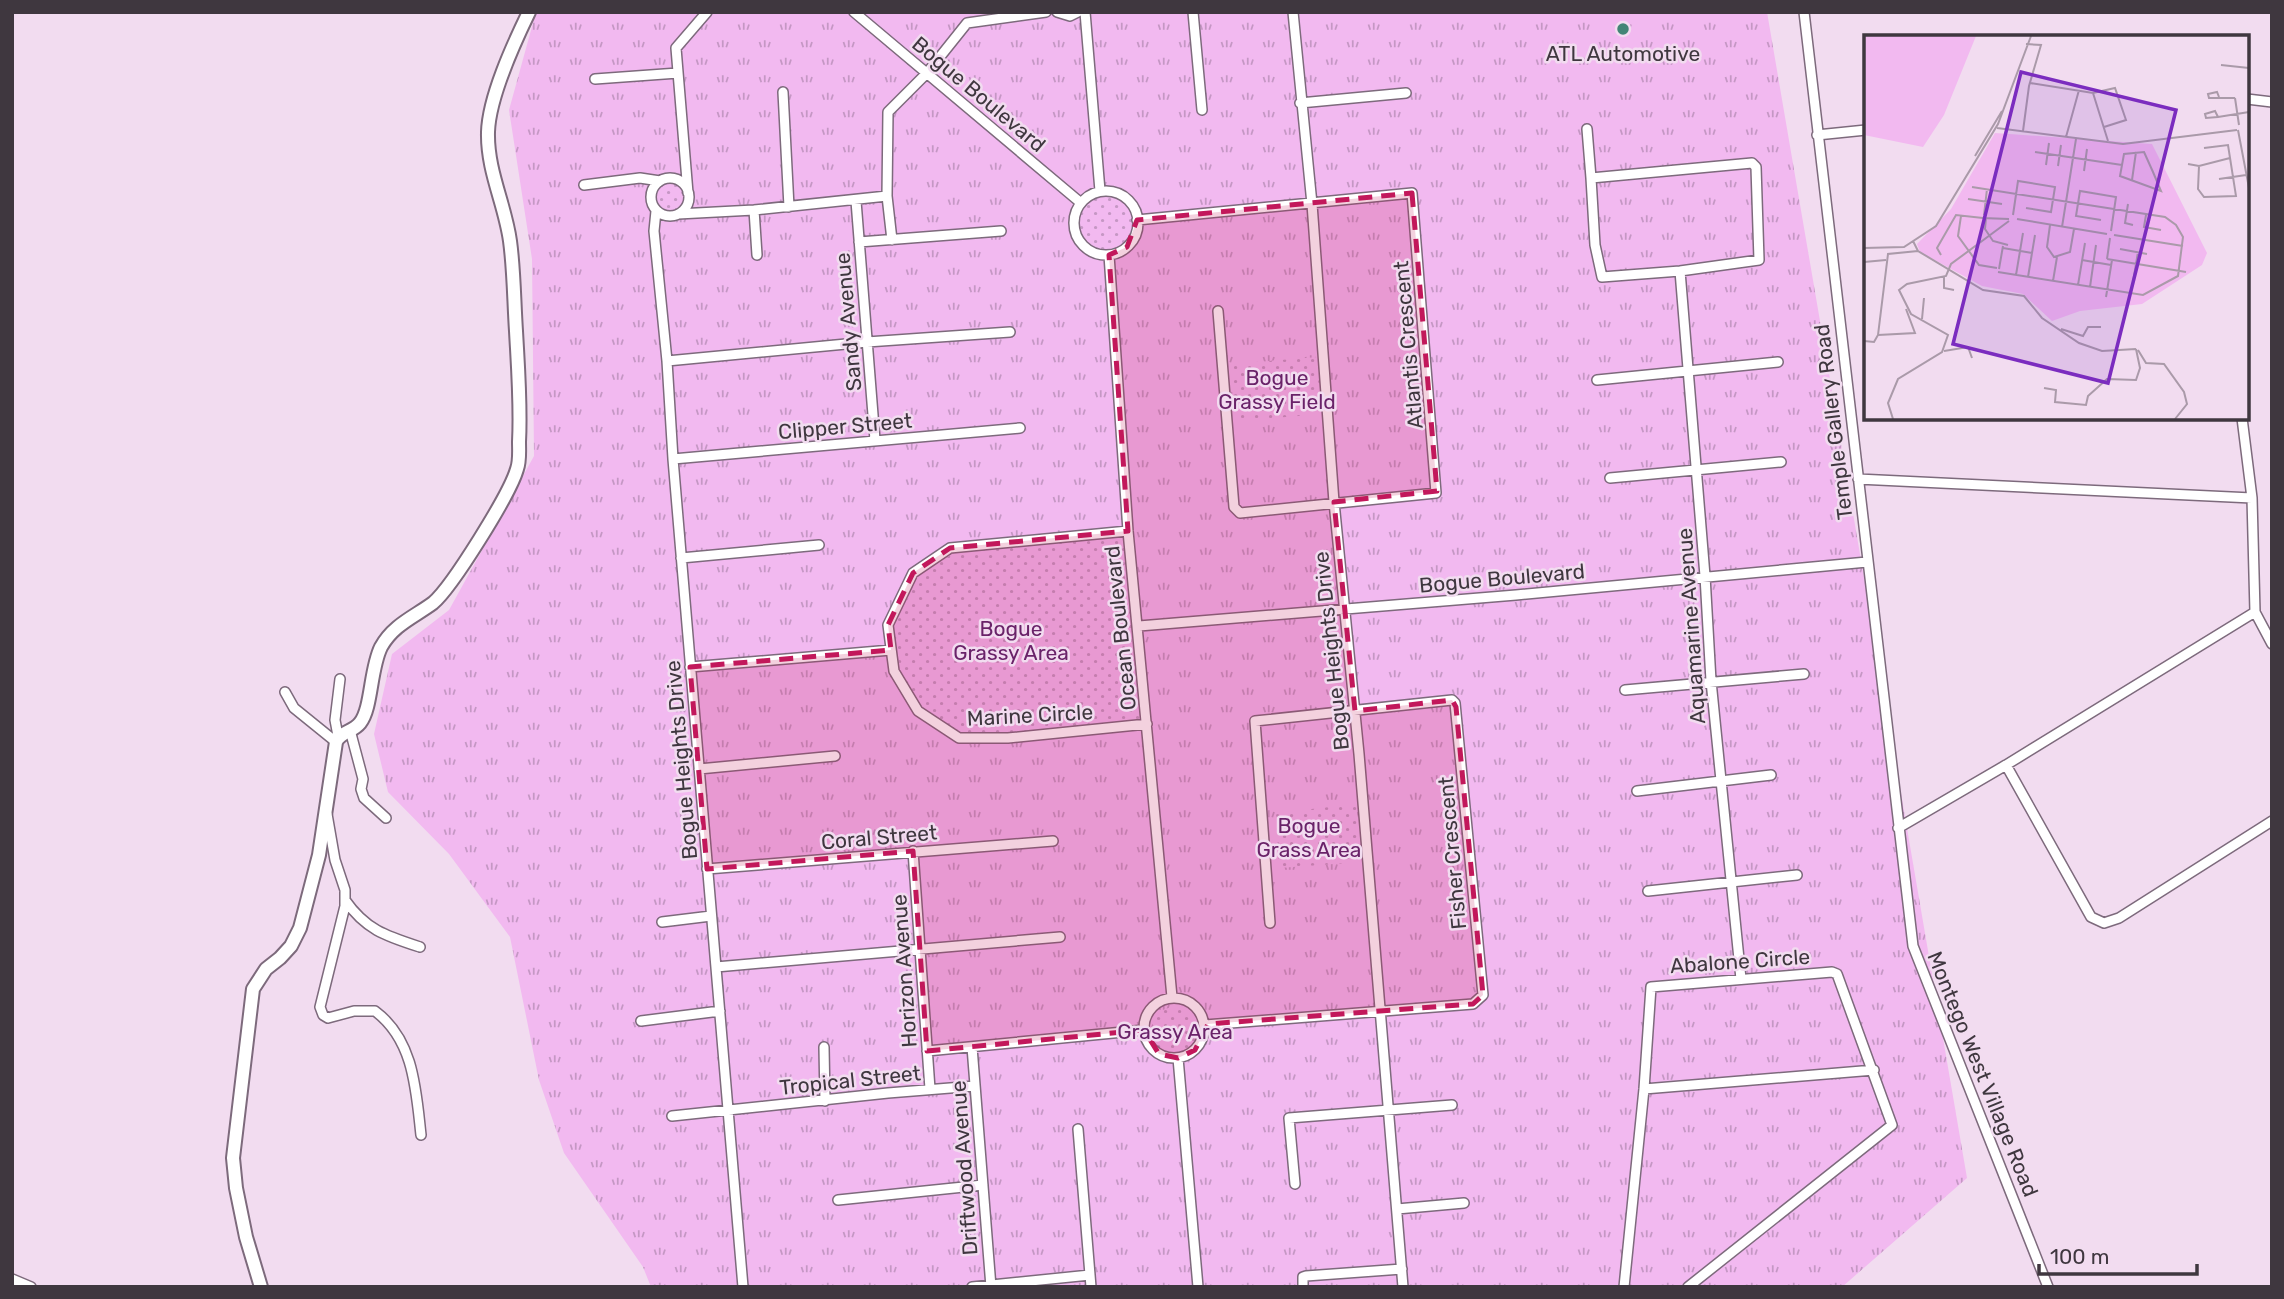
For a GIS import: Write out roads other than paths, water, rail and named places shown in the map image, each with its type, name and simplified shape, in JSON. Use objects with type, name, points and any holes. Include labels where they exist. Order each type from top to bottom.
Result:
[{"type":"street","points":[[337,739],[359,724],[366,710],[373,665],[392,632],[432,603],[448,587],[501,504],[518,468],[520,411],[510,240],[489,159],[488,129],[497,89],[528,12]]},
{"type":"street","points":[[691,12],[700,20]]},
{"type":"street","points":[[654,231],[676,215],[688,197],[676,48],[707,12]]},
{"type":"street","name":"Bogue Boulevard","points":[[854,12],[1081,203]]},
{"type":"street","points":[[892,240],[887,196],[888,112],[927,74],[967,23],[1046,12]]},
{"type":"street","points":[[1057,12],[1070,16],[1078,12]]},
{"type":"street","points":[[1085,12],[1100,191]]},
{"type":"street","points":[[1193,12],[1202,110]]},
{"type":"street","name":"Bogue Heights Drive","points":[[1293,12],[1312,204],[1334,502],[1355,711],[1403,1287]]},
{"type":"street","name":"Temple Gallery Road","points":[[1804,12],[1898,828]]},
{"type":"street","points":[[595,79],[678,73]]},
{"type":"street","points":[[783,92],[789,207]]},
{"type":"street","points":[[1300,103],[1406,93]]},
{"type":"street","points":[[2249,99],[2272,102]]},
{"type":"street","points":[[1587,129],[1595,245],[1602,277],[1680,271],[1759,260],[1761,256],[1754,164],[1591,178]]},
{"type":"street","points":[[1817,135],[1864,130]]},
{"type":"street","points":[[584,185],[640,178],[660,181],[673,178],[687,163]]},
{"type":"street","points":[[640,178],[652,191]]},
{"type":"street","points":[[673,178],[684,184],[698,214]]},
{"type":"street","points":[[660,181],[652,191],[651,201],[656,211],[667,216],[856,201],[887,196]]},
{"type":"street","points":[[1100,191],[1120,194],[1135,209],[1137,220],[1137,230],[1127,247],[1109,255],[1089,250],[1076,233],[1075,212],[1081,203],[1092,193],[1100,191]]},
{"type":"street","name":"Atlantis Crescent","points":[[1312,204],[1413,194],[1437,491],[1434,494],[1334,502]]},
{"type":"street","name":"Sandy Avenue","points":[[856,201],[875,440]]},
{"type":"street","points":[[1137,220],[1312,204]]},
{"type":"street","points":[[754,210],[757,256]]},
{"type":"street","name":"Bogue Heights Drive","points":[[656,211],[654,231],[743,1287]]},
{"type":"street","points":[[859,242],[1001,231]]},
{"type":"street","name":"Ocean Boulevard","points":[[1109,255],[1128,531],[1172,997]]},
{"type":"street","name":"Aquamarine Avenue","points":[[1680,271],[1711,681],[1741,979]]},
{"type":"street","points":[[1217,311],[1236,511],[1240,513],[1334,502]]},
{"type":"street","points":[[667,361],[1010,332]]},
{"type":"street","points":[[1597,380],[1779,362]]},
{"type":"street","points":[[2242,420],[2252,498],[2255,612],[2272,644]]},
{"type":"street","name":"Clipper Street","points":[[673,460],[1020,428]]},
{"type":"street","points":[[1610,478],[1781,463]]},
{"type":"street","points":[[1858,479],[2252,498]]},
{"type":"street","name":"Marine Circle","points":[[1128,531],[950,548],[913,573],[888,625],[894,671],[918,711],[959,738],[1008,738],[1147,724]]},
{"type":"street","points":[[681,558],[820,545]]},
{"type":"street","name":"Bogue Boulevard","points":[[1139,626],[1516,595],[1867,562]]},
{"type":"street","points":[[1898,828],[2255,612]]},
{"type":"street","points":[[690,667],[891,650]]},
{"type":"street","points":[[1625,690],[1804,674]]},
{"type":"street","points":[[261,1287],[246,1237],[233,1158],[250,1011],[253,989],[266,969],[291,946],[300,928],[319,855],[337,739],[335,720],[340,679]]},
{"type":"street","points":[[285,692],[294,708],[337,739]]},
{"type":"street","name":"Fisher Crescent","points":[[1355,711],[1452,701],[1455,703],[1483,995],[1473,1004],[1381,1011]]},
{"type":"street","points":[[1270,923],[1255,721],[1355,711]]},
{"type":"street","points":[[350,730],[363,779],[361,789],[364,798],[386,818]]},
{"type":"street","points":[[699,769],[835,756]]},
{"type":"street","points":[[2006,765],[2091,917],[2104,923],[2119,918],[2272,821]]},
{"type":"street","points":[[1637,791],[1771,775]]},
{"type":"street","points":[[326,809],[345,900],[343,919],[320,1007],[328,1018],[354,1011],[375,1011],[394,1030],[408,1055],[416,1089],[421,1135]]},
{"type":"street","name":"Montego West Village Road","points":[[1898,828],[1913,946],[2048,1287]]},
{"type":"street","name":"Coral Street","points":[[707,869],[1053,841]]},
{"type":"street","name":"Horizon Avenue","points":[[913,851],[930,1090]]},
{"type":"street","points":[[1648,891],[1797,875]]},
{"type":"street","points":[[345,900],[356,915],[383,936],[420,947]]},
{"type":"street","points":[[662,922],[711,916]]},
{"type":"street","points":[[716,967],[1060,937]]},
{"type":"street","name":"Abalone Circle","points":[[1623,1287],[1644,1089],[1651,987],[1832,972],[1837,974],[1893,1121],[1890,1128],[1688,1287]]},
{"type":"street","points":[[1172,997],[1190,1001],[1202,1016],[1205,1025],[1201,1043],[1195,1050],[1178,1058],[1159,1054],[1146,1040],[1144,1030],[1145,1020],[1154,1004],[1172,997]]},
{"type":"street","points":[[641,1021],[720,1011]]},
{"type":"street","points":[[1205,1025],[1381,1011]]},
{"type":"street","points":[[927,1051],[1144,1030]]},
{"type":"street","points":[[824,1047],[825,1101]]},
{"type":"street","name":"Driftwood Avenue","points":[[972,1047],[991,1286]]},
{"type":"street","points":[[1178,1058],[1198,1287]]},
{"type":"street","points":[[1644,1089],[1874,1070]]},
{"type":"street","name":"Tropical Street","points":[[672,1116],[975,1086]]},
{"type":"street","points":[[1295,1184],[1289,1118],[1452,1105]]},
{"type":"street","points":[[1078,1129],[1091,1287]]},
{"type":"street","points":[[838,1200],[983,1185]]},
{"type":"street","points":[[1397,1209],[1464,1203]]},
{"type":"street","points":[[1303,1287],[1303,1277],[1306,1276],[1402,1269]]},
{"type":"street","points":[[972,1287],[1090,1275]]},
{"type":"street","points":[[12,1279],[31,1287]]},
{"type":"place","name":"ATL Automotive","points":[[1623,29]]},
{"type":"park label","name":"Bogue Grassy Field","points":[[1277,389]]},
{"type":"park label","name":"Bogue Grassy Area","points":[[1011,640]]},
{"type":"park label","name":"Bogue Grass Area","points":[[1309,837]]},
{"type":"park label","name":"Grassy Area","points":[[1175,1031]]}]
